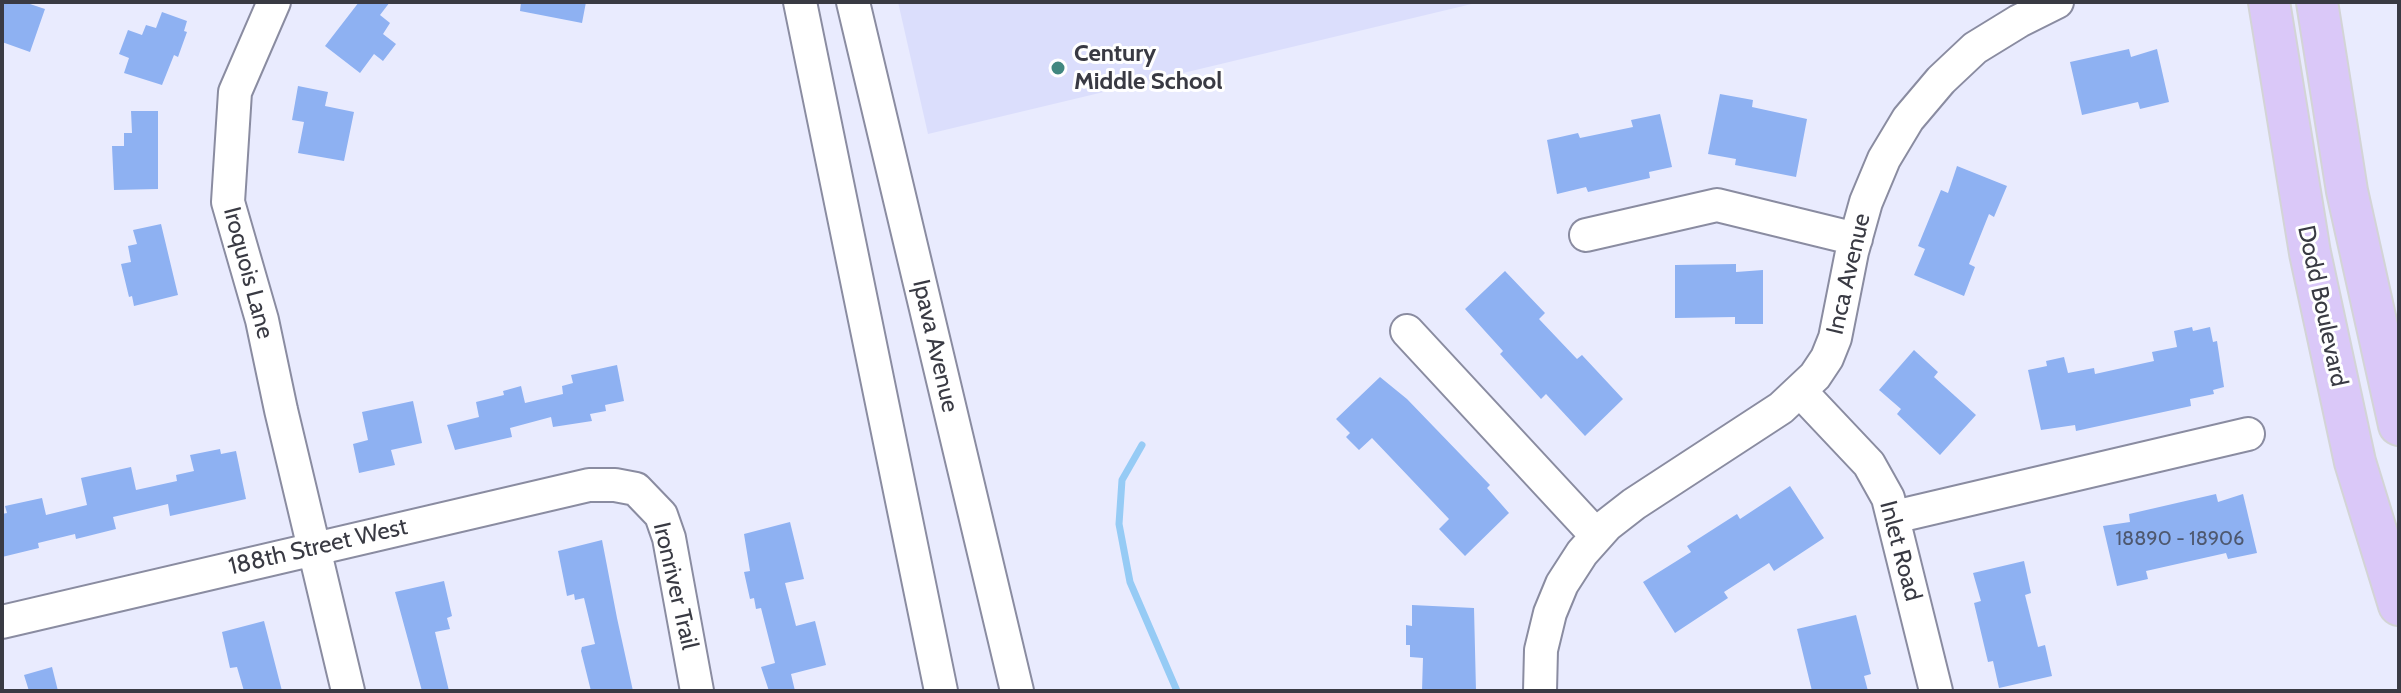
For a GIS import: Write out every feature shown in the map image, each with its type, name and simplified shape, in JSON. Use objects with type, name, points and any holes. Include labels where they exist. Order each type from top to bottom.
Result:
[{"type":"main road","name":"Dodd Boulevard","points":[[2269,2],[2313,268],[2355,462],[2399,605]]},
{"type":"main road","name":"Dodd Boulevard","points":[[2317,2],[2347,191],[2399,425]]},
{"type":"street","name":"Iroquois Lane","points":[[274,2],[235,92],[228,202],[262,320],[348,691]]},
{"type":"street","points":[[800,2],[941,691]]},
{"type":"street","name":"Ipava Avenue","points":[[853,2],[1017,691]]},
{"type":"street","name":"Inca Avenue","points":[[1540,691],[1541,650],[1550,613],[1562,584],[1582,553],[1634,504],[1801,392],[1827,358],[1835,338],[1866,202],[1884,159],[1908,119],[1941,80],[1975,48],[2057,2]]},
{"type":"street","points":[[1586,235],[1717,205],[1856,239]]},
{"type":"street","points":[[1407,331],[1597,536]]},
{"type":"street","name":"Inlet Road","points":[[1801,392],[1869,464],[1888,498],[1936,691]]},
{"type":"street","points":[[1894,517],[2248,434]]},
{"type":"street","name":"188th Street West","points":[[2,622],[589,485],[636,489]]},
{"type":"street","name":"Ironriver Trail","points":[[636,489],[661,515],[669,538],[697,691]]},
{"type":"shaded area","name":"Century Middle School","points":[[898,2],[1480,2],[928,134]]},
{"type":"building","points":[[2,2],[24,2],[45,9],[30,52],[2,42]]},
{"type":"building","points":[[359,2],[390,2],[380,15],[390,23],[383,34],[396,44],[383,61],[374,54],[360,73],[325,46]]},
{"type":"building","points":[[521,2],[586,2],[582,23],[520,11]]},
{"type":"building","points":[[162,12],[187,21],[184,31],[187,32],[178,57],[174,55],[162,85],[124,73],[129,58],[119,54],[128,30],[142,35],[146,25],[156,28]]},
{"type":"building","points":[[2129,49],[2131,57],[2157,49],[2169,102],[2140,109],[2138,102],[2082,115],[2070,62]]},
{"type":"building","points":[[298,86],[328,92],[325,106],[354,112],[344,161],[298,153],[304,122],[292,120]]},
{"type":"building","points":[[1720,94],[1753,100],[1752,107],[1807,119],[1796,177],[1735,165],[1736,159],[1708,154]]},
{"type":"building","points":[[131,111],[158,111],[158,189],[114,190],[112,146],[124,146],[124,133],[132,133]]},
{"type":"building","points":[[1660,114],[1672,167],[1649,172],[1650,178],[1588,192],[1586,187],[1557,194],[1547,140],[1578,133],[1580,138],[1633,127],[1631,120]]},
{"type":"building","points":[[1957,166],[2007,186],[1994,217],[1989,214],[1969,264],[1975,267],[1964,296],[1914,275],[1925,249],[1918,246],[1941,190],[1948,193]]},
{"type":"building","points":[[161,224],[178,295],[134,306],[121,264],[131,262],[128,246],[137,244],[133,230]]},
{"type":"building","points":[[1736,264],[1736,272],[1763,270],[1763,324],[1735,324],[1735,317],[1675,318],[1675,265]]},
{"type":"building","points":[[1505,271],[1545,313],[1539,319],[1577,359],[1582,355],[1623,399],[1585,436],[1546,394],[1541,399],[1465,309]]},
{"type":"building","points":[[2192,327],[2193,331],[2210,327],[2213,342],[2217,341],[2224,387],[2213,390],[2214,394],[2190,399],[2191,406],[2076,431],[2075,425],[2041,430],[2028,370],[2047,366],[2046,361],[2064,357],[2068,373],[2094,368],[2095,374],[2154,361],[2152,352],[2177,347],[2174,331]]},
{"type":"building","points":[[1914,350],[1938,372],[1934,377],[1976,415],[1940,455],[1897,414],[1901,409],[1879,390]]},
{"type":"building","points":[[617,365],[624,401],[605,405],[606,411],[590,414],[592,421],[553,427],[551,417],[510,428],[512,437],[455,450],[447,425],[479,417],[476,402],[504,395],[503,391],[521,386],[525,403],[563,394],[562,386],[573,383],[571,375]]},
{"type":"building","points":[[1380,377],[1407,399],[1490,485],[1487,488],[1509,513],[1465,556],[1439,529],[1449,519],[1372,438],[1359,450],[1346,437],[1350,433],[1336,419]]},
{"type":"building","points":[[413,401],[422,443],[391,450],[395,465],[359,473],[353,444],[368,440],[362,412]]},
{"type":"building","points":[[220,449],[221,454],[236,451],[246,499],[170,516],[168,504],[113,517],[116,529],[76,539],[75,534],[38,543],[39,548],[2,557],[2,514],[7,513],[5,506],[42,498],[46,515],[87,505],[81,478],[131,467],[136,490],[177,481],[176,475],[194,471],[190,455]]},
{"type":"building","points":[[1790,486],[1824,538],[1774,571],[1769,563],[1724,592],[1728,598],[1675,633],[1643,582],[1691,552],[1687,546],[1737,514],[1740,519]]},
{"type":"building","points":[[2216,494],[2218,502],[2243,494],[2257,553],[2228,559],[2226,553],[2146,571],[2148,579],[2117,586],[2103,526],[2130,522],[2129,514]]},
{"type":"building","points":[[790,522],[804,579],[785,583],[796,626],[815,621],[826,665],[791,674],[795,691],[769,691],[761,667],[775,663],[761,608],[756,609],[754,598],[750,599],[744,572],[750,571],[744,534]]},
{"type":"building","points":[[602,540],[633,691],[591,691],[581,651],[582,647],[595,644],[584,598],[575,600],[574,594],[567,596],[558,551]]},
{"type":"building","points":[[2024,561],[2031,593],[2025,595],[2038,647],[2045,645],[2052,676],[1999,688],[1993,661],[1988,662],[1974,603],[1981,601],[1973,573]]},
{"type":"building","points":[[444,581],[452,616],[447,618],[450,629],[435,632],[449,691],[422,691],[395,592]]},
{"type":"building","points":[[1412,605],[1474,608],[1476,691],[1422,691],[1423,658],[1410,657],[1410,645],[1406,645],[1406,625],[1412,626]]},
{"type":"building","points":[[1856,615],[1871,674],[1864,676],[1868,691],[1812,691],[1797,629]]},
{"type":"building","points":[[264,621],[282,691],[244,691],[237,667],[230,668],[222,632]]},
{"type":"building","points":[[52,667],[58,691],[29,691],[24,675]]},
{"type":"waterway","points":[[1142,445],[1122,480],[1119,524],[1130,582],[1177,691]]},
{"type":"place","name":"Century Middle School","points":[[1058,68]]}]
